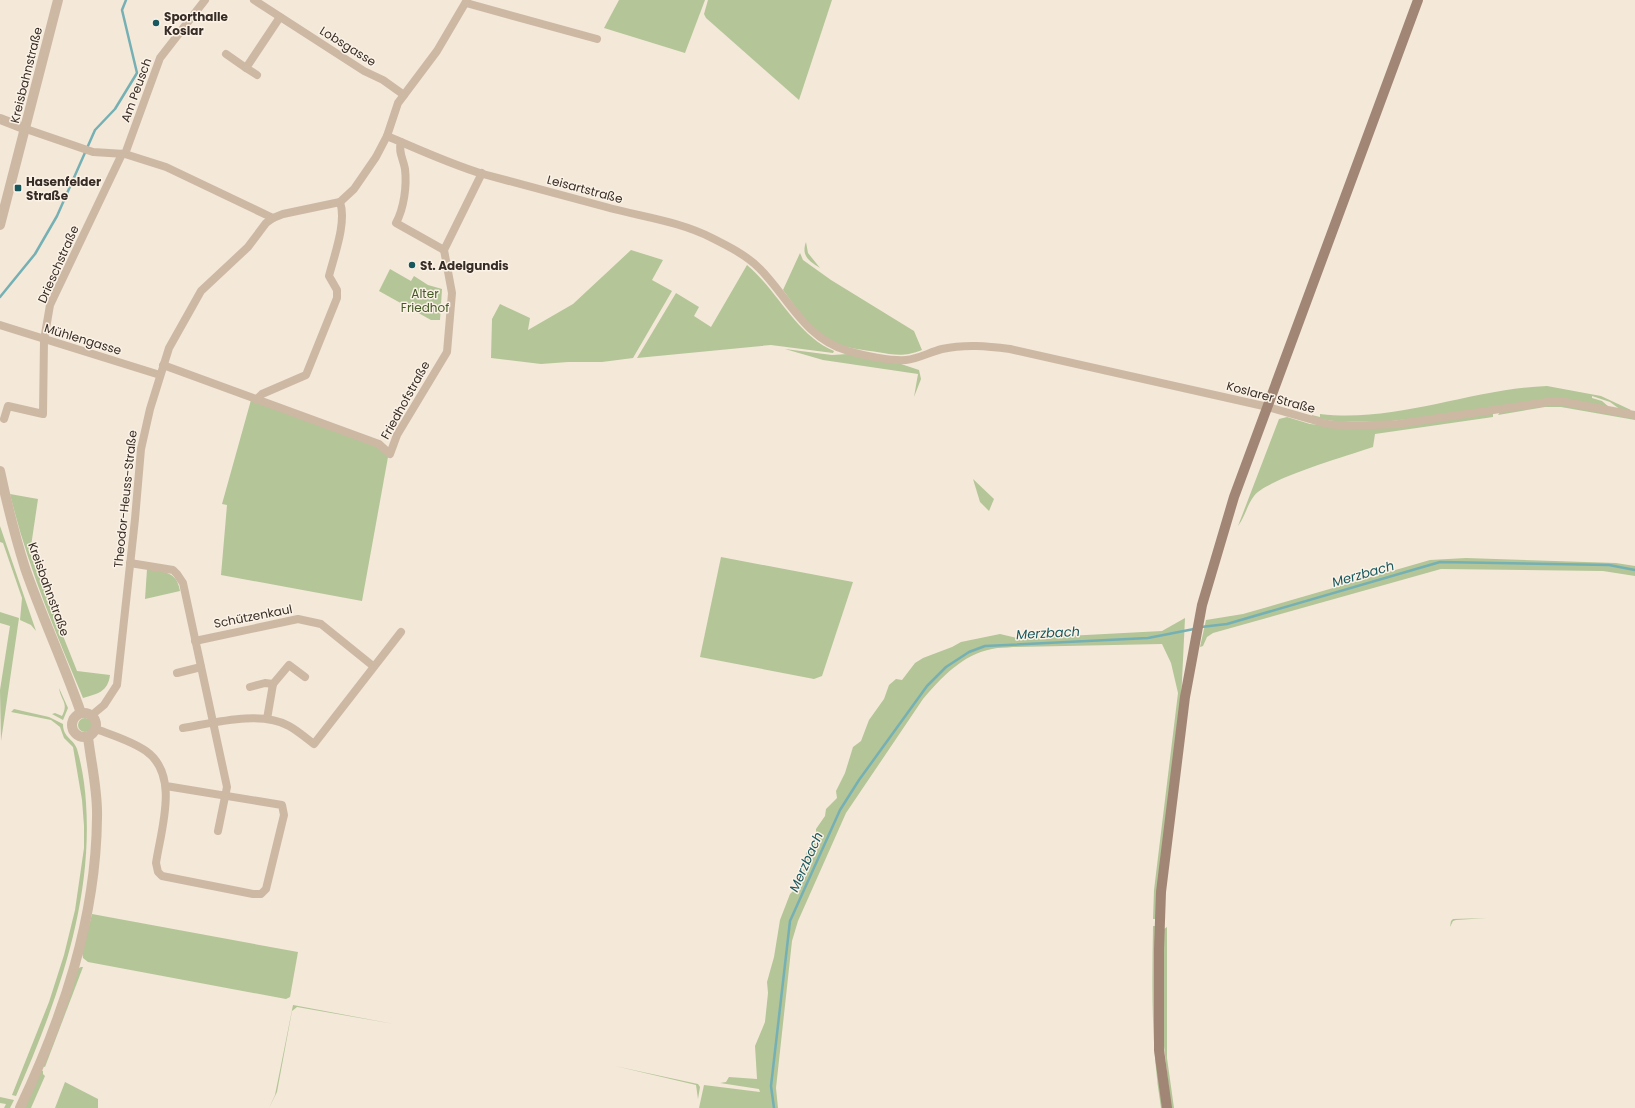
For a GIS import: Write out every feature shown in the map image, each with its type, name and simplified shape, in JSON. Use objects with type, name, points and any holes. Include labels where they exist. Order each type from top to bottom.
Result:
[{"type":"main road","points":[[1167,1108],[1159,1050],[1159,949],[1161,892],[1184,697],[1199,620],[1222,535],[1418,0]]},
{"type":"street","name":"Kreisbahnstraße","points":[[0,225],[26,129],[58,0]]},
{"type":"street","name":"Am Peusch","points":[[124,154],[160,58],[206,0]]},
{"type":"street","name":"Lobsgasse","points":[[254,0],[364,72],[383,80],[404,95]]},
{"type":"street","points":[[256,400],[262,394],[306,376],[337,298],[337,290],[329,276],[340,234],[342,208],[340,202],[358,182],[376,157],[387,136],[392,118],[404,95],[438,51],[466,2],[597,39]]},
{"type":"street","points":[[246,68],[280,17]]},
{"type":"street","points":[[226,54],[257,75]]},
{"type":"street","points":[[0,119],[79,148],[93,152],[124,154],[166,167],[274,218]]},
{"type":"street","name":"Leisartstraße","points":[[387,136],[482,173],[611,209],[689,228],[712,238],[744,256],[757,266],[806,325],[828,344],[849,351],[906,360]]},
{"type":"street","points":[[401,142],[399,149],[405,168],[406,182],[400,215],[396,223],[444,250],[482,173]]},
{"type":"street","name":"Drieschstraße","points":[[4,419],[8,406],[43,414],[44,340],[50,305],[124,154]]},
{"type":"street","name":"Theodor-Heuss-Straße","points":[[92,715],[104,705],[117,685],[141,449],[145,428],[169,348],[200,291],[248,247],[266,223],[283,214],[340,202]]},
{"type":"street","name":"Friedhofstraße","points":[[163,365],[379,444],[390,454],[397,435],[446,352],[452,294],[444,250]]},
{"type":"street","name":"Mühlengasse","points":[[0,325],[160,375]]},
{"type":"street","name":"Koslarer Straße","points":[[906,360],[948,348],[982,345],[1268,407],[1327,424],[1348,426],[1424,420],[1548,402],[1565,402],[1635,415]]},
{"type":"street","name":"Kreisbahnstraße","points":[[0,471],[25,568],[68,674],[81,713]]},
{"type":"street","points":[[130,563],[165,568],[177,574],[183,582],[227,787],[218,831]]},
{"type":"street","name":"Schützenkaul","points":[[195,641],[298,619],[321,624],[373,666]]},
{"type":"street","points":[[183,728],[214,723],[267,718],[290,726],[314,744],[373,666],[401,632]]},
{"type":"street","points":[[267,718],[274,684],[289,665],[304,677]]},
{"type":"street","points":[[177,673],[201,668]]},
{"type":"street","points":[[250,687],[265,683],[274,684]]},
{"type":"street","points":[[81,713],[92,715],[96,722],[96,729],[88,737],[80,737],[72,728],[73,721],[81,713]]},
{"type":"street","points":[[96,729],[146,751],[160,767],[166,786],[166,797],[156,863],[158,872],[162,876],[253,894],[261,894],[266,888],[284,815],[282,805],[166,786]]},
{"type":"street","points":[[20,1108],[39,1066],[77,962],[86,918],[95,855],[97,816],[88,737]]},
{"type":"green space","points":[[619,0],[705,0],[685,53],[604,28]]},
{"type":"green space","points":[[708,0],[832,0],[799,100],[706,18],[704,14]]},
{"type":"green space","points":[[806,242],[808,253],[820,268],[812,263],[805,255]]},
{"type":"green space","points":[[631,250],[663,260],[652,280],[672,291],[633,358],[602,362],[541,364],[491,358],[492,319],[500,304],[530,318],[528,330],[573,304]]},
{"type":"green space","points":[[800,253],[803,260],[831,280],[914,331],[922,350],[900,355],[858,349],[840,345],[831,341],[815,329],[783,290]]},
{"type":"green space","points":[[747,265],[768,287],[798,324],[821,344],[834,351],[833,353],[771,345],[637,358],[676,293],[699,307],[694,316],[711,327]]},
{"type":"green space","name":"Alter Friedhof","points":[[390,269],[411,281],[414,276],[428,285],[442,289],[440,320],[431,320],[379,291]]},
{"type":"green space","points":[[785,349],[832,355],[848,354],[898,363],[919,370],[921,379],[914,397],[918,374],[823,360]]},
{"type":"green space","points":[[1547,386],[1601,396],[1631,410],[1621,410],[1610,402],[1592,396],[1592,398],[1602,401],[1609,407],[1572,400],[1391,421],[1341,422],[1312,418],[1312,415],[1320,417],[1320,414],[1349,416],[1377,414],[1518,388]]},
{"type":"green space","points":[[251,400],[379,446],[388,457],[362,601],[221,575],[227,505],[222,504]]},
{"type":"green space","points":[[1541,405],[1570,405],[1635,418],[1635,420],[1561,407],[1545,407],[1498,415],[1500,412]]},
{"type":"green space","points":[[1493,413],[1493,417],[1375,434],[1373,447],[1291,475],[1262,489],[1254,496],[1238,526],[1279,419],[1287,417],[1310,424],[1347,428]]},
{"type":"green space","points":[[973,479],[994,499],[989,511],[980,502]]},
{"type":"green space","points":[[10,494],[38,499],[30,553],[77,671],[110,675],[107,685],[104,689],[97,693],[83,698],[33,572]]},
{"type":"green space","points":[[0,526],[36,631],[31,625],[20,620],[22,598],[3,543],[0,542]]},
{"type":"green space","points":[[721,557],[853,582],[822,676],[814,679],[700,657]]},
{"type":"green space","points":[[1466,558],[1616,563],[1635,566],[1635,576],[1603,571],[1441,569],[1213,633],[1207,637],[1203,646],[1200,647],[1206,620],[1243,614],[1430,560]]},
{"type":"green space","points":[[147,569],[164,572],[173,576],[180,591],[145,599]]},
{"type":"green space","points":[[0,612],[19,618],[1,741],[0,690],[10,626],[0,623]]},
{"type":"green space","points":[[1185,618],[1181,701],[1157,919],[1153,919],[1154,890],[1178,693],[1171,663],[1162,644],[1013,647],[997,648],[981,652],[962,661],[953,668],[923,699],[846,813],[798,921],[792,941],[776,1088],[778,1108],[699,1108],[704,1085],[760,1092],[759,1089],[720,1083],[726,1082],[729,1077],[757,1079],[755,1046],[765,1022],[768,993],[767,982],[774,957],[780,920],[790,894],[795,889],[805,866],[806,853],[816,837],[816,829],[825,816],[826,809],[837,798],[836,791],[845,773],[853,747],[861,741],[869,720],[884,699],[889,685],[896,679],[902,680],[915,663],[923,658],[961,642],[1000,634],[1017,638],[1162,631]]},
{"type":"green space","points":[[59,688],[68,708],[63,720],[52,714],[55,713],[62,716],[64,712],[65,705]]},
{"type":"green space","points":[[14,709],[49,717],[63,724],[63,729],[76,746],[85,790],[87,841],[84,879],[69,953],[45,1026],[16,1096],[12,1095],[49,1002],[64,955],[75,910],[84,848],[84,826],[82,800],[73,747],[64,738],[60,727],[51,720],[11,712]]},
{"type":"green space","points":[[85,718],[90,720],[92,725],[90,730],[85,732],[80,730],[78,725],[80,720]]},
{"type":"green space","points":[[92,914],[298,952],[290,997],[286,999],[88,962],[83,958],[82,952]]},
{"type":"green space","points":[[1487,918],[1456,920],[1453,921],[1450,927],[1453,919]]},
{"type":"green space","points":[[1153,926],[1156,926],[1164,1108],[1161,1108],[1155,1062],[1152,994]]},
{"type":"green space","points":[[1167,927],[1167,1058],[1174,1108],[1171,1108],[1163,1038],[1164,929]]},
{"type":"green space","points":[[83,967],[45,1067],[43,1066],[77,969]]},
{"type":"green space","points":[[293,1005],[394,1024],[297,1007],[292,1011],[277,1092],[269,1108],[275,1095]]},
{"type":"green space","points":[[615,1066],[698,1084],[700,1087],[698,1099],[696,1085]]},
{"type":"green space","points":[[41,1070],[45,1076],[31,1108],[24,1108]]},
{"type":"green space","points":[[65,1082],[98,1099],[98,1108],[55,1108]]},
{"type":"green space","points":[[0,1097],[14,1100],[10,1108],[4,1108],[6,1104],[0,1103]]},
{"type":"waterway","points":[[0,297],[35,254],[57,216],[95,130],[115,109],[137,73],[122,10],[126,0]]},
{"type":"waterway","name":"Merzbach","points":[[1201,627],[1227,624],[1440,562],[1609,565],[1635,570]]},
{"type":"waterway","name":"Merzbach","points":[[774,1108],[771,1086],[790,921],[840,810],[859,780],[927,686],[946,667],[969,652],[985,646],[1148,638],[1194,629]]},
{"type":"place","name":"Sporthalle Koslar","points":[[156,23]]},
{"type":"place","name":"Hasenfelder Straße","points":[[18,188]]},
{"type":"place","name":"St. Adelgundis","points":[[412,265]]}]
